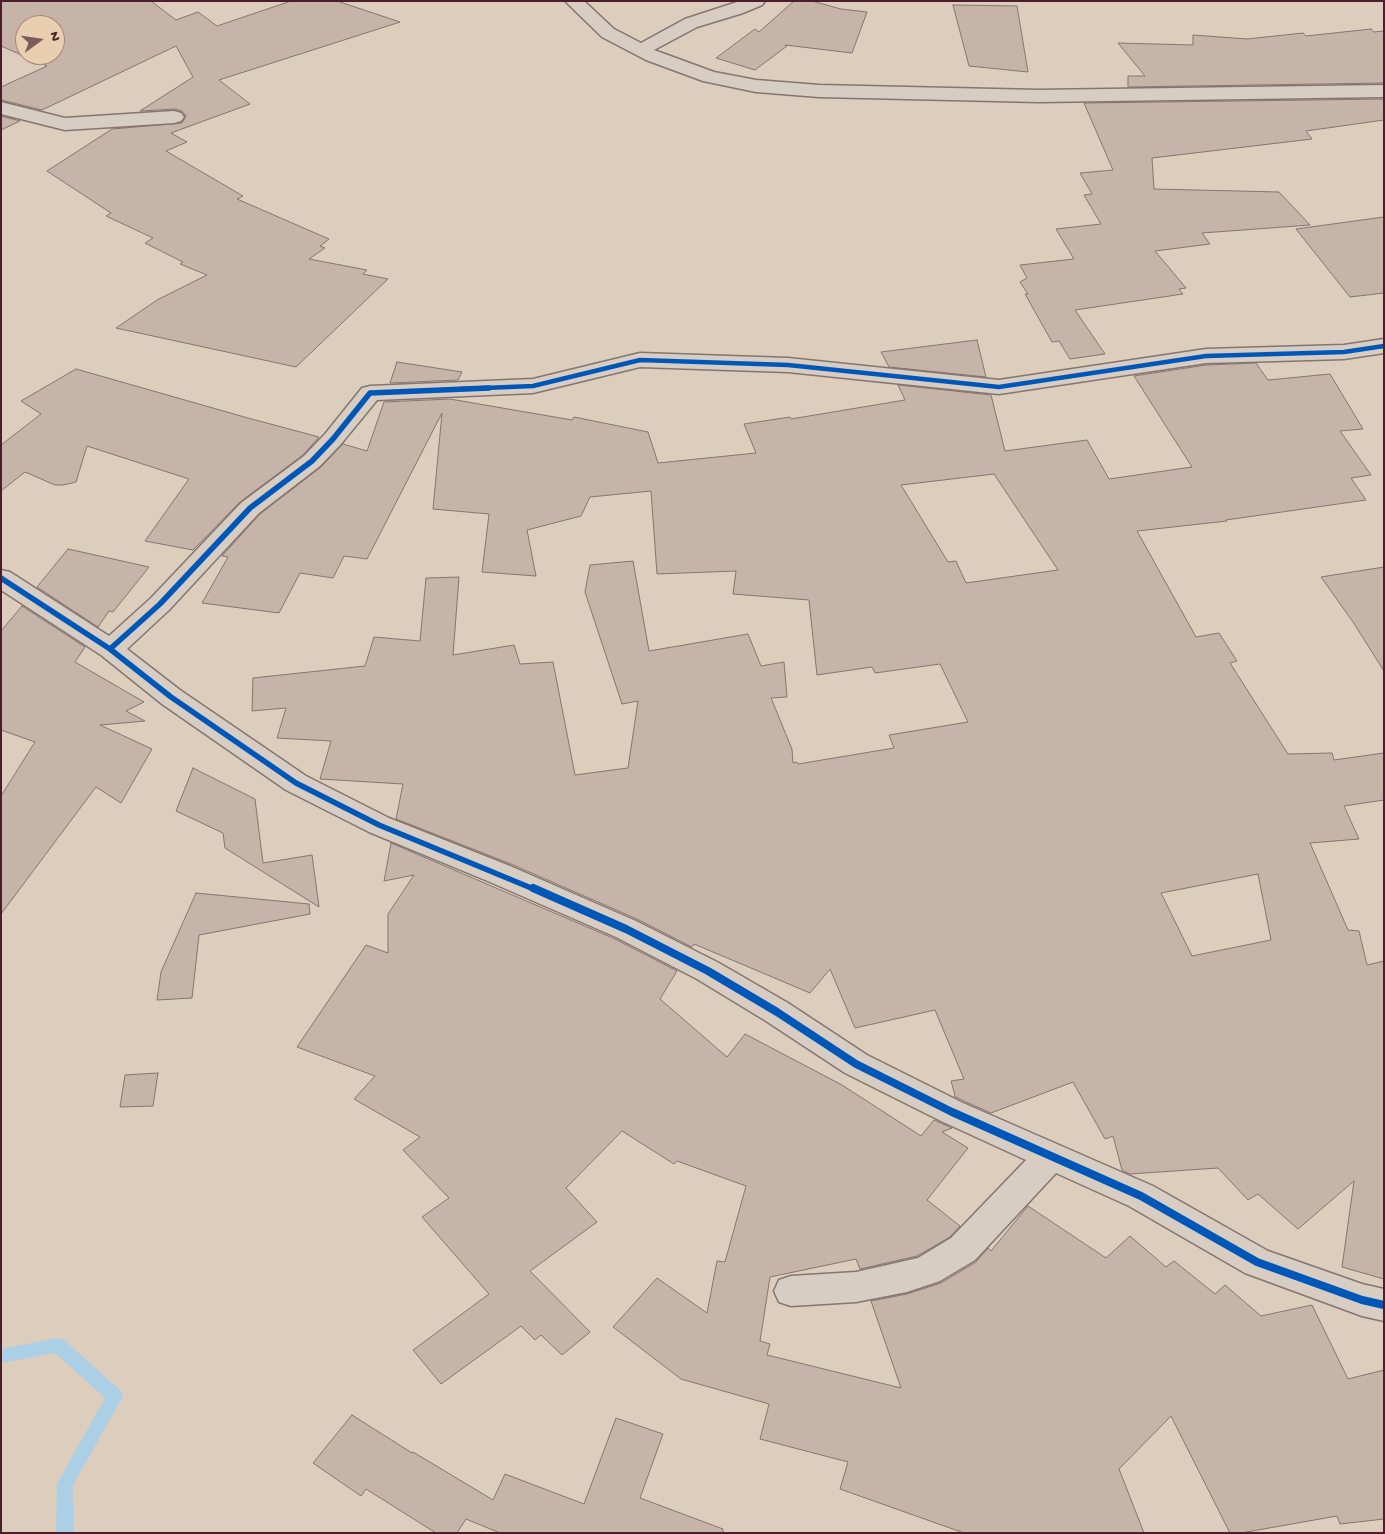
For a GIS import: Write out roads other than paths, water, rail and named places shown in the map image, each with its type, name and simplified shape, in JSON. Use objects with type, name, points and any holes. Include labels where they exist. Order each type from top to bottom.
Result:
[{"type":"street","points":[[574,1],[608,33],[652,56],[710,77],[756,86],[819,91],[1039,96],[1384,91]]},
{"type":"street","points":[[640,50],[675,33],[690,23],[737,10],[756,1]]},
{"type":"street","points":[[1,108],[65,124],[174,117]]},
{"type":"street","points":[[110,649],[160,604],[250,508],[312,461],[333,439],[370,393],[533,386],[640,360],[788,365],[998,387],[1206,356],[1344,352],[1384,346]]},
{"type":"street","points":[[1,578],[110,649],[171,697],[296,784],[379,825],[500,874],[626,930],[715,976],[777,1012],[856,1064],[952,1112],[1141,1196],[1257,1262],[1362,1300],[1384,1305]]},
{"type":"street","points":[[791,1291],[856,1287],[907,1277],[928,1270],[963,1249],[1051,1156]]},
{"type":"waterway","points":[[1,1356],[58,1345],[115,1396],[65,1484],[65,1533]]}]
